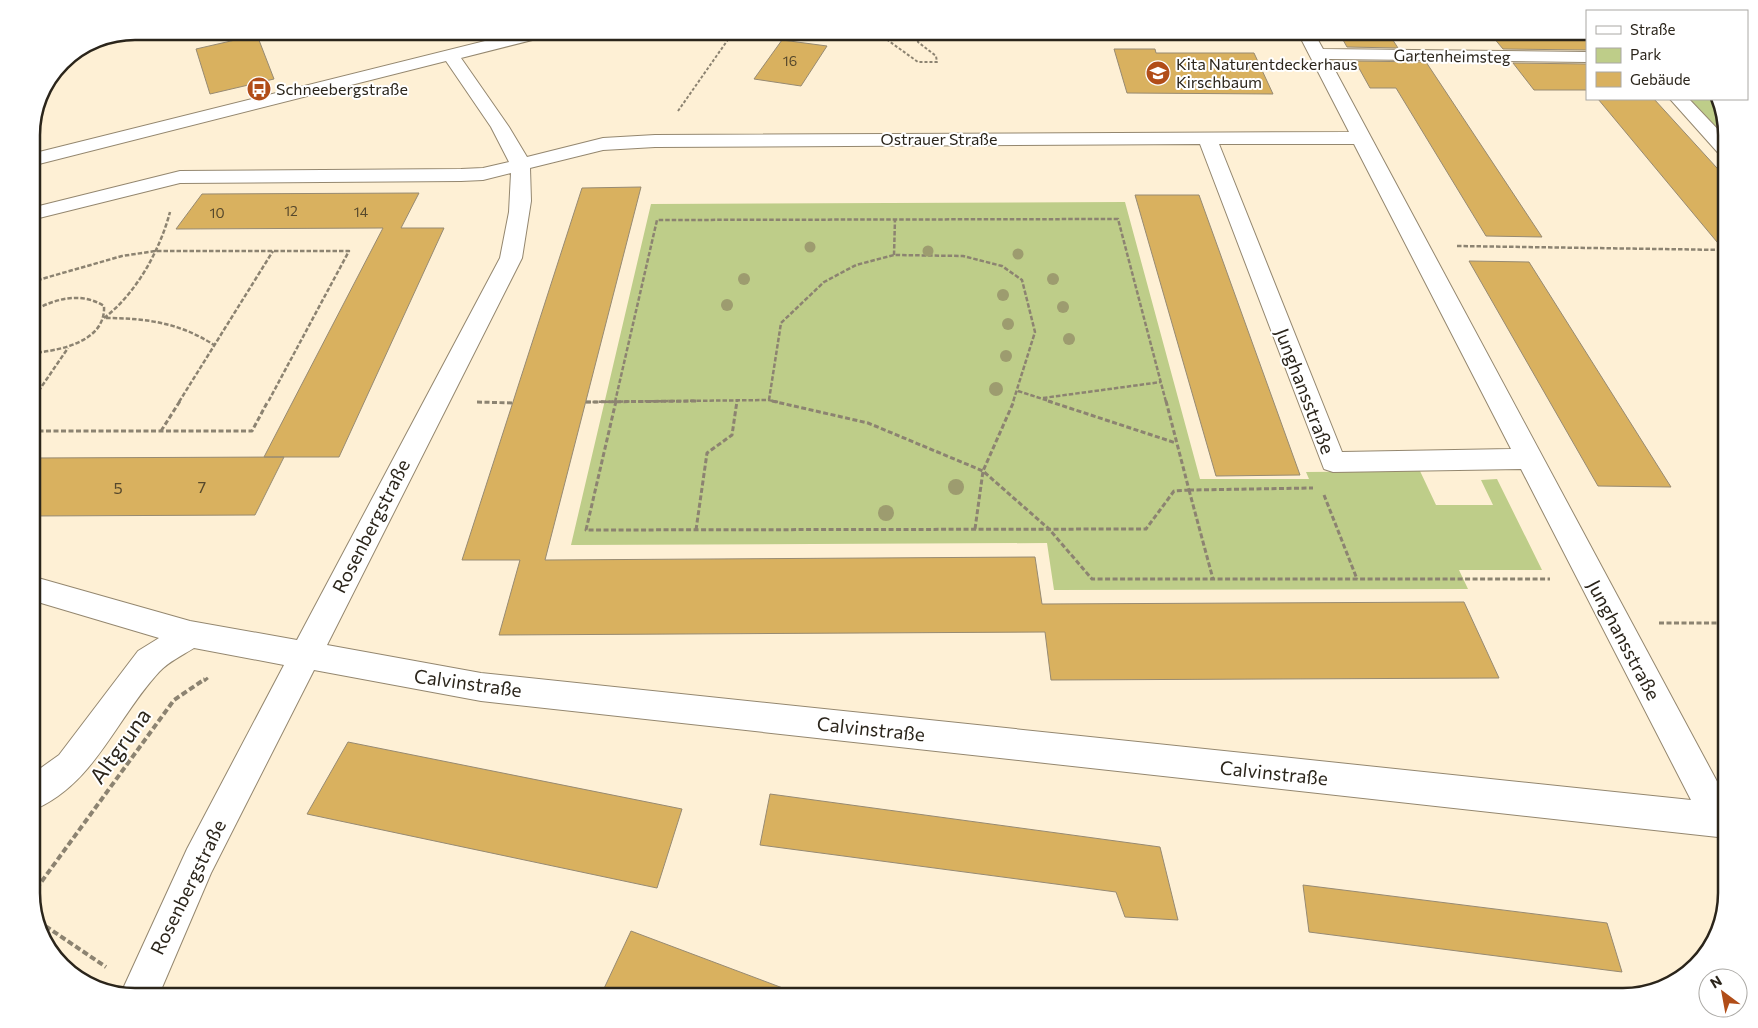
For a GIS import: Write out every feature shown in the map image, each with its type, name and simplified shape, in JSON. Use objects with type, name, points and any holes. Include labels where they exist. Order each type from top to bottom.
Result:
[{"type":"street","points":[[40,158],[510,40]]},
{"type":"street","name":"Junghansstraße","points":[[1310,40],[1593,579],[1718,811]]},
{"type":"street","name":"Gartenheimsteg","points":[[1317,54],[1586,57]]},
{"type":"street","name":"Rosenbergstraße","points":[[142,988],[199,861],[511,258],[519,217],[520,165],[511,146],[450,55]]},
{"type":"street","points":[[1680,100],[1718,141]]},
{"type":"street","name":"Junghansstraße","points":[[1207,138],[1332,462],[1530,460]]},
{"type":"street","name":"Ostrauer Straße","points":[[520,165],[603,144],[655,141],[1361,138]]},
{"type":"street","points":[[40,212],[174,177],[462,175],[483,174],[520,165]]},
{"type":"street","name":"Calvinstraße","points":[[40,590],[190,634],[481,687],[1718,819]]},
{"type":"street","points":[[40,789],[71,766],[149,661],[190,634]]},
{"type":"path","points":[[655,141],[728,40]]},
{"type":"path","points":[[884,40],[912,60],[926,64],[937,62],[936,56],[918,40]]},
{"type":"path","points":[[40,353],[68,347],[95,331],[104,318],[119,307],[163,236],[169,218],[174,177]]},
{"type":"path","points":[[1213,579],[1190,490],[1118,219],[658,220],[586,530],[1146,529],[1174,491],[1190,490],[1321,488],[1357,579]]},
{"type":"path","points":[[894,255],[895,220]]},
{"type":"path","points":[[1418,246],[1718,250]]},
{"type":"path","points":[[40,280],[122,256],[154,251],[349,251],[252,431],[40,431]]},
{"type":"path","points":[[161,431],[273,251]]},
{"type":"path","points":[[768,400],[781,323],[824,282],[856,266],[894,255],[963,256],[1002,266],[1022,280],[1036,332],[1018,391],[983,471],[975,529]]},
{"type":"path","points":[[40,307],[58,300],[79,297],[98,301],[104,306],[104,318]]},
{"type":"path","points":[[104,318],[130,317],[164,322],[194,330],[214,345]]},
{"type":"path","points":[[40,390],[68,347]]},
{"type":"path","points":[[1040,399],[1161,382]]},
{"type":"path","points":[[1018,391],[1177,443]]},
{"type":"path","points":[[696,530],[707,453],[732,435],[736,400]]},
{"type":"path","points":[[586,402],[768,400],[868,423],[983,471],[1049,529],[1092,579],[1593,579]]},
{"type":"path","points":[[1616,622],[1718,623]]},
{"type":"path","name":"Altgruna","points":[[40,885],[174,700],[199,682],[263,648]]},
{"type":"path","points":[[46,927],[130,988]]},
{"type":"green space","points":[[1691,100],[1711,100],[1718,128]]},
{"type":"green space","points":[[1125,202],[1200,479],[1309,479],[1306,472],[1420,471],[1436,505],[1493,505],[1481,480],[1497,479],[1542,570],[1459,570],[1468,589],[1054,590],[1047,543],[571,545],[651,204]]},
{"type":"building","points":[[235,40],[259,40],[274,79],[210,94],[196,49]]},
{"type":"building","points":[[782,40],[827,46],[801,86],[754,79]]},
{"type":"building","points":[[1343,40],[1393,40],[1398,48],[1347,47]]},
{"type":"building","points":[[1496,40],[1586,40],[1586,50],[1503,49]]},
{"type":"building","points":[[1114,49],[1155,49],[1156,53],[1254,53],[1273,94],[1127,93]]},
{"type":"building","points":[[1355,61],[1426,62],[1542,237],[1486,236],[1396,88],[1370,88]]},
{"type":"building","points":[[1513,63],[1586,64],[1586,90],[1534,90]]},
{"type":"building","points":[[1599,100],[1655,100],[1718,169],[1718,243]]},
{"type":"building","points":[[641,187],[545,560],[1035,557],[1042,604],[1464,602],[1499,678],[1051,680],[1045,632],[499,635],[520,560],[462,560],[582,188]]},
{"type":"building","points":[[419,193],[401,228],[444,228],[339,457],[264,457],[383,228],[176,229],[202,194]]},
{"type":"building","points":[[1135,195],[1199,195],[1300,475],[1216,476]]},
{"type":"building","points":[[1469,261],[1529,262],[1671,487],[1598,486]]},
{"type":"building","points":[[284,457],[255,515],[40,516],[40,458]]},
{"type":"building","points":[[348,742],[682,809],[657,888],[307,814]]},
{"type":"building","points":[[770,794],[1160,847],[1178,920],[1125,917],[1116,892],[760,845]]},
{"type":"building","points":[[1303,885],[1607,923],[1622,972],[1309,932]]},
{"type":"building","points":[[631,931],[783,988],[604,988]]},
{"type":"place","name":"Kita Naturentdeckerhaus Kirschbaum","points":[[1158,73]]},
{"type":"place","name":"Schneebergstraße","points":[[259,89]]}]
